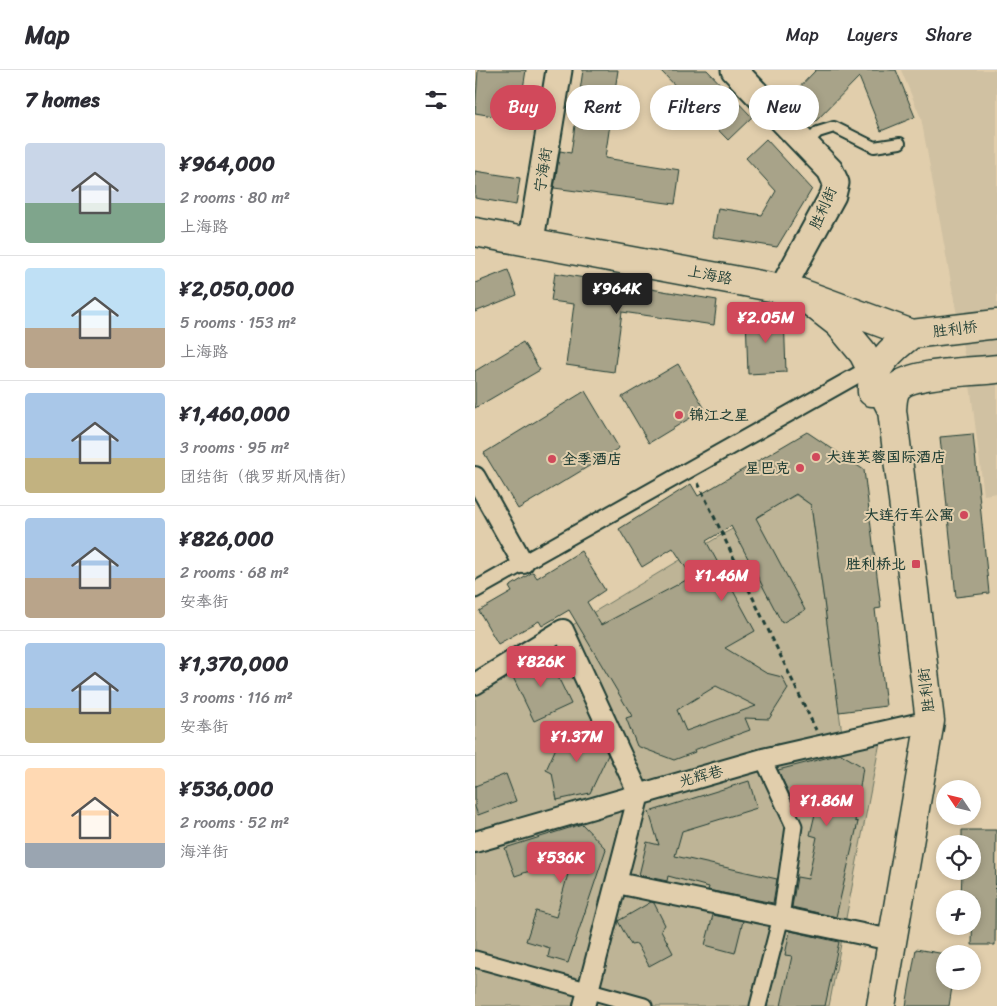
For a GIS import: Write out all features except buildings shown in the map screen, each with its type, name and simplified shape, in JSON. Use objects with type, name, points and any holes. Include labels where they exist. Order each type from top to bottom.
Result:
[{"type":"main road","name":"上海路","points":[[475,232],[531,240],[790,291],[912,334]]},
{"type":"main road","points":[[790,291],[839,324],[863,352],[872,372],[896,345],[912,334]]},
{"type":"main road","name":"胜利桥","points":[[912,334],[997,324]]},
{"type":"main road","points":[[892,410],[893,394],[899,386],[915,378],[997,369]]},
{"type":"main road","name":"胜利街","points":[[866,1006],[885,938],[922,723],[892,410],[872,372]]},
{"type":"main road","name":"胜利街","points":[[872,372],[871,388],[922,723]]},
{"type":"main road","name":"胜利街","points":[[881,1006],[885,938]]},
{"type":"street","name":"宁海街","points":[[531,240],[559,70]]},
{"type":"street","name":"胜利街","points":[[734,70],[830,170],[836,183],[833,195],[790,291]]},
{"type":"street","points":[[475,590],[691,469],[872,372]]},
{"type":"street","points":[[475,477],[523,563]]},
{"type":"street","points":[[475,684],[563,630],[639,794],[587,998]]},
{"type":"street","name":"光辉巷","points":[[475,842],[763,759],[922,723]]},
{"type":"street","points":[[758,1006],[781,917],[794,826],[763,759]]},
{"type":"street","points":[[617,883],[885,938]]},
{"type":"street","points":[[475,958],[587,998],[644,1006]]},
{"type":"lane","points":[[806,144],[818,132],[834,127],[875,147],[900,143]]},
{"type":"path","points":[[691,469],[823,744]]},
{"type":"shaded area","points":[[901,70],[997,70],[997,493],[984,495],[971,392],[921,118]]},
{"type":"shaded area","points":[[796,495],[811,505],[843,741],[848,750],[880,742],[829,1006],[475,1006],[475,684],[723,534]]},
{"type":"place","name":"锦江之星","points":[[679,415]]},
{"type":"place","name":"大连芙蓉国际酒店","points":[[816,457]]},
{"type":"place","name":"全季酒店","points":[[552,459]]},
{"type":"place","name":"星巴克","points":[[800,468]]},
{"type":"place","name":"大连行车公寓","points":[[964,515]]},
{"type":"place","name":"胜利桥北","points":[[916,564]]}]
